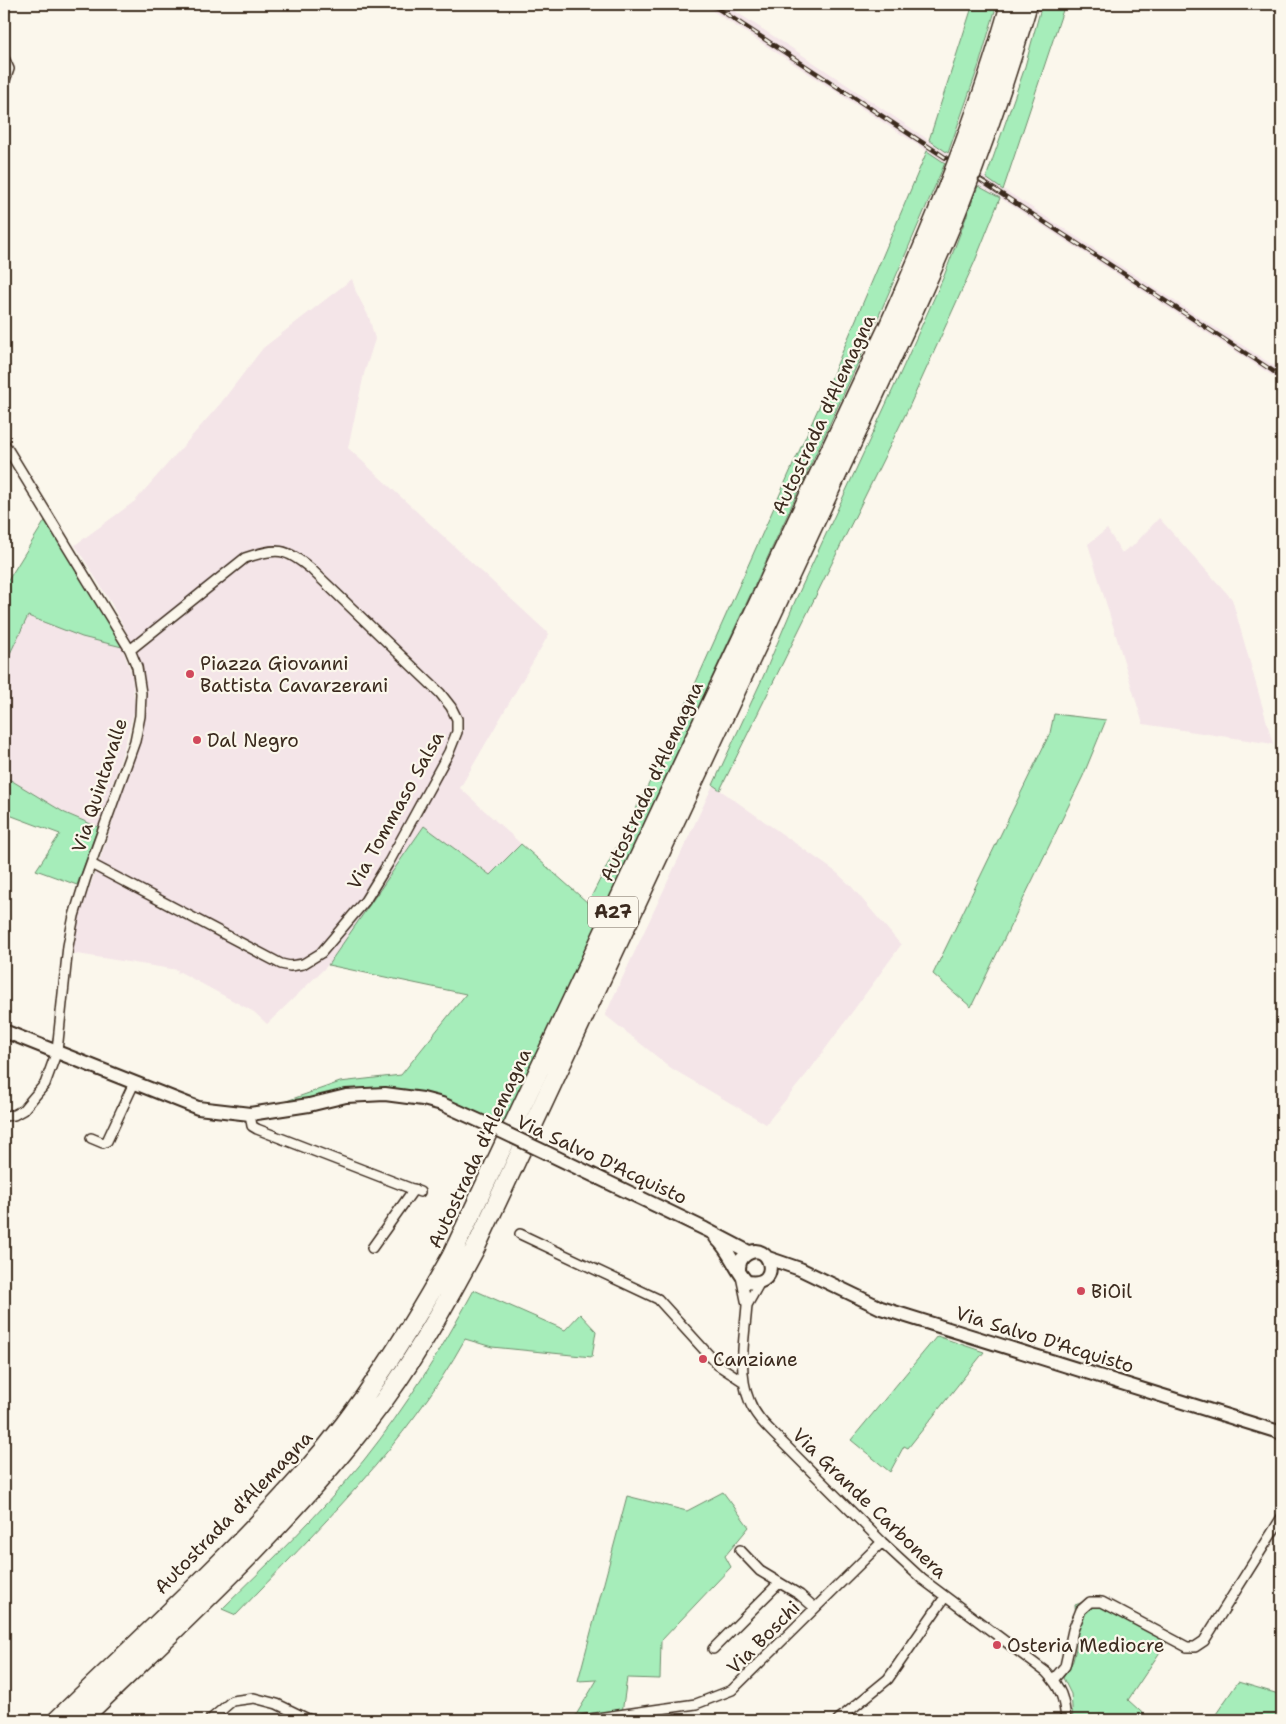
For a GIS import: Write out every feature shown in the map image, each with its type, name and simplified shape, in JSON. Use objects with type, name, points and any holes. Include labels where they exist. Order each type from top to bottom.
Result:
[{"type":"highway","name":"Autostrada d'Alemagna","points":[[57,1720],[235,1546],[306,1471],[390,1360],[452,1257],[917,262],[965,141],[1001,37],[1010,4]]},
{"type":"highway","name":"Autostrada d'Alemagna","points":[[81,1720],[242,1563],[323,1477],[392,1388],[449,1297],[479,1239],[913,313],[959,207],[1002,87],[1028,4]]},
{"type":"street","points":[[4,58],[10,69],[4,84]]},
{"type":"street","name":"Via Quintavalle","points":[[4,443],[130,650],[137,667],[140,693],[140,716],[135,741],[74,916],[68,946],[57,1051],[45,1084],[23,1110],[14,1115],[4,1116]]},
{"type":"street","name":"Via Tommaso Salsa","points":[[91,864],[281,964],[290,966],[303,964],[321,953],[366,901],[432,784],[449,752],[456,732],[457,719],[451,707],[440,693],[311,570],[293,555],[286,553],[278,551],[261,553],[245,558],[130,650]]},
{"type":"street","name":"Via Salvo D'Acquisto","points":[[4,1031],[198,1108],[250,1114],[309,1105],[346,1096],[385,1094],[423,1099],[442,1104],[705,1228],[749,1252],[758,1251],[768,1258],[800,1270],[881,1308],[1282,1433]]},
{"type":"street","points":[[91,1138],[103,1143],[107,1141],[134,1084]]},
{"type":"street","points":[[250,1114],[252,1126],[257,1129],[417,1191],[372,1248]]},
{"type":"street","name":"Via Salvo D'Acquisto","points":[[705,1228],[725,1248],[740,1274]]},
{"type":"street","points":[[520,1234],[658,1299],[718,1365],[744,1382]]},
{"type":"street","points":[[749,1252],[742,1256],[739,1264],[740,1274],[747,1282],[764,1280],[782,1269],[800,1270]]},
{"type":"street","points":[[764,1280],[770,1270],[768,1258]]},
{"type":"street","name":"Via Grande Carbonera","points":[[740,1274],[747,1305],[743,1356],[744,1382],[749,1401],[758,1416],[882,1542],[922,1579],[945,1598],[1025,1655],[1053,1680]]},
{"type":"street","name":"Via Grande Carbonera","points":[[747,1305],[764,1280]]},
{"type":"street","points":[[1066,1720],[1064,1699],[1053,1680],[1065,1666],[1073,1630],[1080,1610],[1090,1602],[1102,1602],[1187,1647],[1200,1646],[1282,1517]]},
{"type":"street","name":"Via Boschi","points":[[583,1720],[696,1704],[732,1690],[882,1542]]},
{"type":"street","points":[[740,1550],[760,1571],[800,1595],[815,1608]]},
{"type":"street","points":[[713,1649],[779,1583]]},
{"type":"street","points":[[838,1720],[888,1679],[945,1598]]},
{"type":"street","points":[[210,1720],[232,1700],[254,1698],[276,1704],[310,1720]]},
{"type":"shaded area","points":[[702,4],[724,4],[813,62],[948,153],[945,163]]},
{"type":"shaded area","points":[[982,175],[1282,371],[1282,382],[1000,198],[978,186]]},
{"type":"shaded area","points":[[352,279],[356,292],[369,317],[375,339],[364,374],[348,448],[549,634],[460,788],[521,844],[490,875],[424,827],[328,965],[267,1024],[254,1012],[180,972],[177,973],[178,970],[71,953],[75,928],[107,839],[133,759],[147,708],[144,673],[137,652],[111,603],[75,545],[135,501],[220,404],[263,348]]},
{"type":"shaded area","points":[[1159,518],[1232,599],[1273,744],[1143,724],[1088,544],[1107,529],[1122,553],[1129,547],[1131,548]]},
{"type":"shaded area","points":[[28,616],[82,637],[122,647],[132,675],[135,708],[122,755],[98,827],[65,813],[4,776],[4,666]]},
{"type":"shaded area","points":[[713,785],[836,872],[851,886],[901,945],[810,1070],[766,1124],[671,1068],[605,1015]]},
{"type":"green space","points":[[973,4],[997,4],[979,65],[948,153],[929,140]]},
{"type":"green space","points":[[1042,4],[1065,4],[1003,190],[986,178],[1024,70]]},
{"type":"green space","points":[[927,151],[945,163],[864,350],[504,1125],[452,1103],[419,1093],[261,1110],[340,1082],[401,1075],[466,994],[328,965],[424,826],[490,875],[521,844],[588,903],[663,756],[822,400]]},
{"type":"green space","points":[[978,186],[1000,198],[975,261],[909,407],[720,790],[713,785],[944,276]]},
{"type":"green space","points":[[46,519],[122,647],[82,637],[28,616],[4,666],[4,587]]},
{"type":"green space","points":[[1054,714],[1106,720],[1083,776],[971,1007],[933,974],[1050,733]]},
{"type":"green space","points":[[4,776],[65,813],[98,827],[77,885],[36,870],[60,834],[4,813]]},
{"type":"green space","points":[[474,1290],[565,1330],[580,1314],[596,1331],[592,1357],[492,1347],[465,1339],[442,1377],[416,1414],[360,1484],[236,1615],[222,1609],[313,1518],[364,1460],[423,1377]]},
{"type":"green space","points":[[937,1336],[984,1352],[908,1448],[904,1446],[890,1472],[851,1440]]},
{"type":"green space","points":[[723,1492],[749,1527],[725,1556],[731,1567],[661,1641],[660,1679],[627,1678],[622,1713],[573,1720],[597,1680],[578,1681],[627,1496],[687,1511]]},
{"type":"green space","points":[[1100,1596],[1117,1606],[1122,1618],[1135,1620],[1166,1643],[1128,1700],[1150,1720],[1073,1720],[1071,1694],[1063,1678],[1073,1661],[1078,1640],[1075,1605]]},
{"type":"green space","points":[[1238,1682],[1282,1695],[1282,1720],[1212,1720]]},
{"type":"railway","points":[[711,4],[946,158]]},
{"type":"railway","points":[[980,180],[1282,377]]},
{"type":"place","name":"Piazza Giovanni Battista Cavarzerani","points":[[190,674]]},
{"type":"place","name":"Dal Negro","points":[[197,740]]},
{"type":"place","name":"BiOil","points":[[1081,1291]]},
{"type":"place","name":"Canziane","points":[[703,1359]]},
{"type":"place","name":"Osteria Mediocre","points":[[997,1645]]}]
